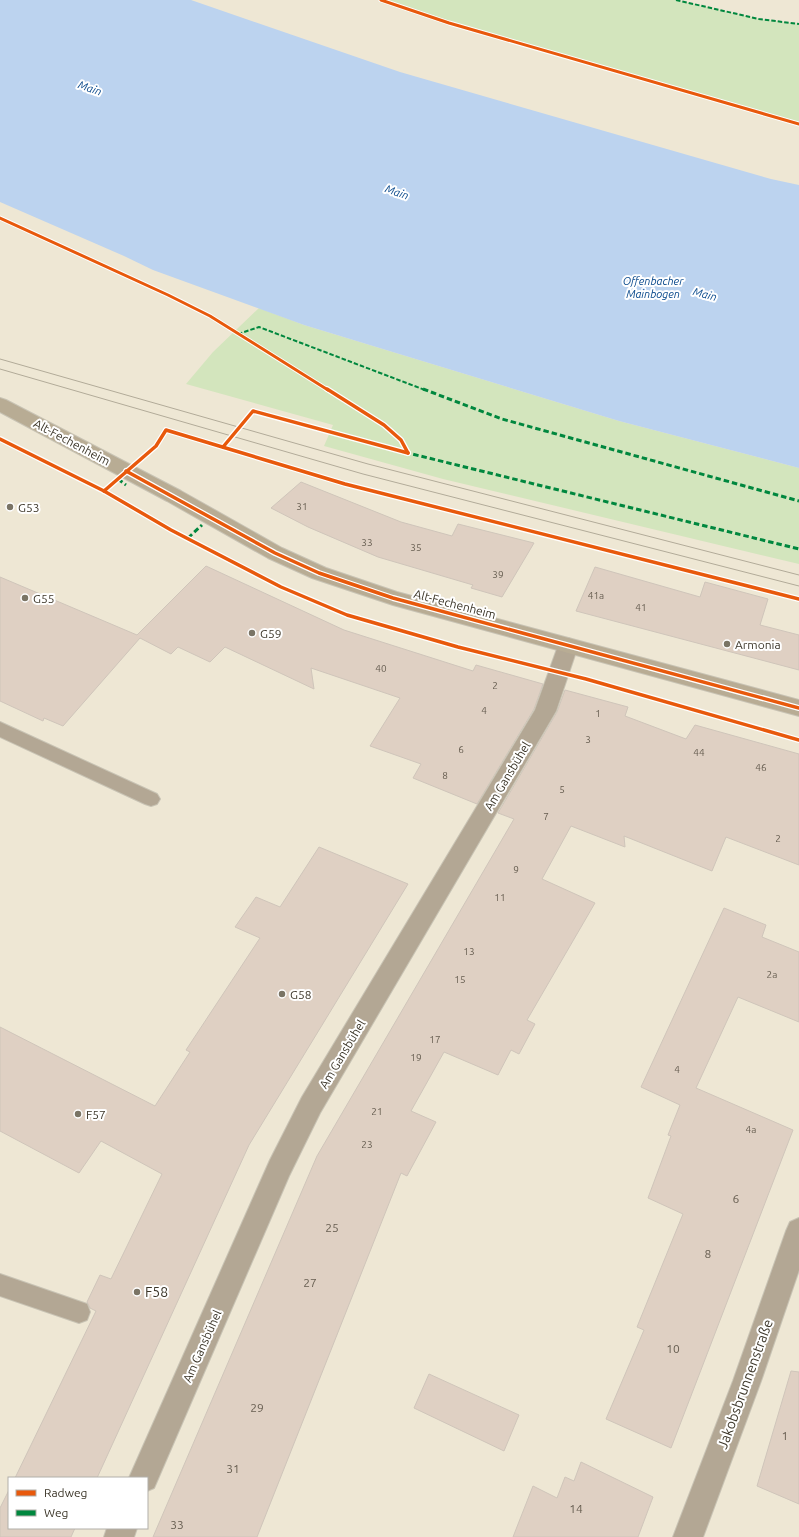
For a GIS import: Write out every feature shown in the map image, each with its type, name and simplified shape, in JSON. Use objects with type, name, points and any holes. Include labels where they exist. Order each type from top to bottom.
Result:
[{"type":"street","name":"Alt-Fechenheim","points":[[0,404],[174,496],[275,553],[319,573],[393,598],[799,708]]},
{"type":"street","name":"Am Gansbühel","points":[[144,1477],[279,1169],[311,1105],[545,711],[568,646]]},
{"type":"street","name":"Jakobsbrunnenstraße","points":[[688,1537],[747,1381],[799,1231]]},
{"type":"lane","points":[[0,729],[151,799]]},
{"type":"lane","points":[[0,1285],[79,1312]]},
{"type":"green space","points":[[381,0],[676,0],[759,19],[799,24],[799,124],[449,23]]},
{"type":"green space","points":[[259,308],[304,325],[619,421],[799,468],[799,564],[443,479],[324,446],[333,425],[186,384],[213,352]]},
{"type":"water","name":"Offenbacher Mainbogen","points":[[0,0],[191,0],[400,72],[771,179],[799,185],[799,468],[619,421],[304,325],[153,270],[0,202]]},
{"type":"building","points":[[301,482],[401,522],[452,536],[458,524],[534,543],[502,597],[471,588],[473,585],[378,557],[308,527],[271,508]]},
{"type":"building","points":[[206,566],[344,630],[473,671],[476,665],[543,684],[534,709],[477,804],[413,778],[421,764],[370,746],[400,698],[311,668],[314,689],[225,647],[210,662],[178,647],[171,654],[140,638],[63,726],[44,718],[43,721],[0,701],[0,577],[137,635]]},
{"type":"building","points":[[595,567],[700,597],[705,582],[768,599],[760,625],[799,635],[799,670],[576,611]]},
{"type":"building","points":[[565,690],[628,707],[625,716],[686,739],[695,725],[799,754],[799,865],[726,837],[712,871],[624,836],[625,847],[571,826],[542,879],[595,903],[527,1020],[535,1024],[519,1054],[511,1050],[498,1075],[444,1052],[411,1111],[436,1122],[407,1176],[401,1173],[257,1537],[153,1537],[317,1156],[514,819],[498,813],[557,712]]},
{"type":"building","points":[[319,847],[408,884],[249,1145],[97,1477],[15,1477],[96,1311],[90,1308],[87,1302],[100,1275],[111,1279],[162,1174],[101,1141],[79,1173],[0,1131],[0,1027],[155,1106],[190,1052],[186,1050],[260,938],[235,927],[256,897],[280,907]]},
{"type":"building","points":[[724,908],[766,925],[762,937],[799,952],[799,1022],[738,997],[696,1088],[793,1130],[671,1448],[606,1419],[644,1330],[637,1327],[683,1214],[648,1198],[671,1136],[668,1135],[680,1105],[641,1087]]},
{"type":"building","points":[[791,1371],[799,1372],[799,1504],[757,1486]]},
{"type":"building","points":[[429,1374],[519,1415],[504,1451],[414,1408]]},
{"type":"building","points":[[581,1462],[653,1497],[638,1537],[513,1537],[533,1486],[557,1498],[565,1477],[574,1481]]},
{"type":"building","points":[[8,1492],[8,1529],[75,1529],[71,1537],[0,1537],[0,1508]]},
{"type":"tram line","points":[[0,359],[368,464],[799,575]]},
{"type":"tram line","points":[[0,369],[363,474],[799,586]]},
{"type":"marked path","points":[[676,0],[759,19],[799,24]]},
{"type":"marked path","points":[[238,334],[259,327],[502,419],[799,501]]},
{"type":"marked path","points":[[407,450],[408,453],[799,549]]},
{"type":"marked path","points":[[118,479],[126,485]]},
{"type":"marked path","points":[[188,538],[202,525]]},
{"type":"cycle path","points":[[381,0],[449,23],[799,124]]},
{"type":"cycle path","points":[[0,218],[168,295],[210,316],[384,425],[401,440],[408,453]]},
{"type":"cycle path","points":[[223,447],[253,411],[408,453]]},
{"type":"cycle path","points":[[104,491],[156,446],[166,430],[345,484],[799,599]]},
{"type":"cycle path","points":[[0,439],[104,491],[171,530],[281,587],[347,615],[458,647],[586,679],[799,740]]},
{"type":"cycle path","points":[[126,471],[275,553],[319,573],[393,598],[799,708]]},
{"type":"place","name":"G53","points":[[10,507]]},
{"type":"place","name":"G55","points":[[25,598]]},
{"type":"place","name":"G59","points":[[252,633]]},
{"type":"place","name":"Armonia","points":[[727,644]]},
{"type":"place","name":"G58","points":[[282,994]]},
{"type":"place","name":"F57","points":[[78,1114]]},
{"type":"place","name":"F58","points":[[137,1292]]},
{"type":"water label","name":"Main","points":[[90,88]]},
{"type":"water label","name":"Main","points":[[397,192]]},
{"type":"water label","name":"Main","points":[[705,294]]}]
